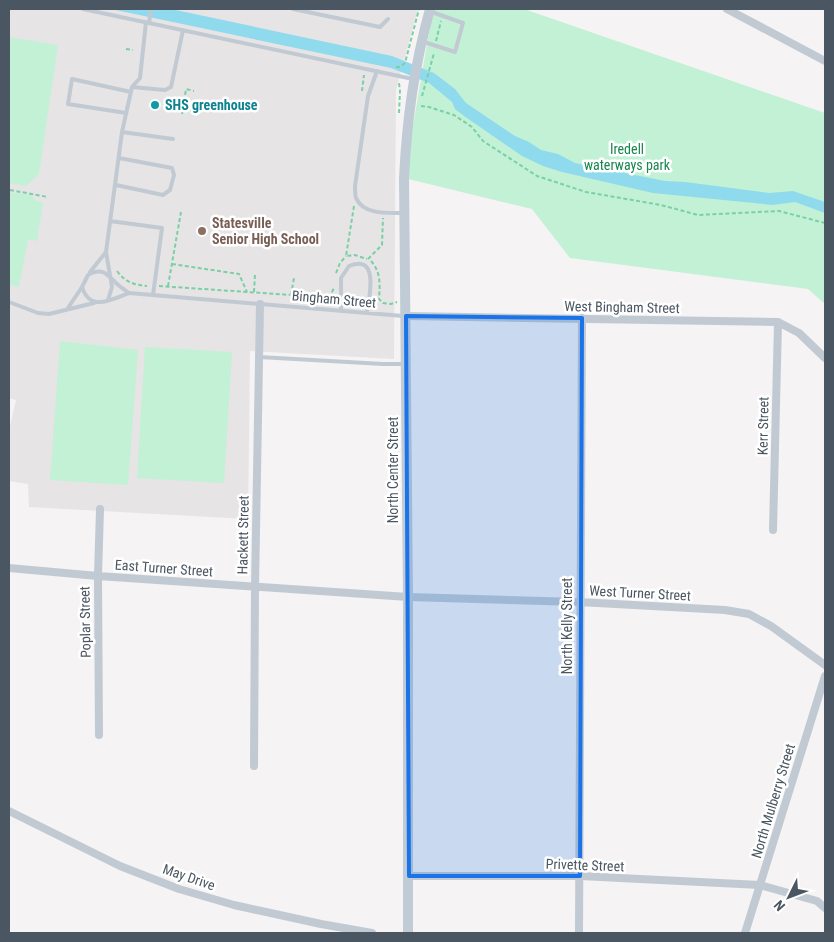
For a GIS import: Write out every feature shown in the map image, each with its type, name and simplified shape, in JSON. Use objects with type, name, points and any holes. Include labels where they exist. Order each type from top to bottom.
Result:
[{"type":"main road","name":"North Center Street","points":[[408,933],[408,597],[404,213],[406,126],[426,10]]},
{"type":"street","points":[[727,9],[825,61]]},
{"type":"street","name":"Hackett Street","points":[[254,766],[260,304]]},
{"type":"street","name":"West Bingham Street","points":[[406,316],[778,322],[799,333],[825,358]]},
{"type":"street","name":"North Kelly Street","points":[[579,933],[582,318]]},
{"type":"street","name":"Kerr Street","points":[[773,530],[778,322]]},
{"type":"street","name":"Poplar Street","points":[[99,735],[98,576],[100,509]]},
{"type":"street","name":"East Turner Street","points":[[9,568],[98,576],[408,597]]},
{"type":"street","name":"West Turner Street","points":[[408,597],[580,602],[724,610],[749,614],[771,626],[825,665]]},
{"type":"street","name":"North Mulberry Street","points":[[745,933],[825,676]]},
{"type":"street","name":"May Drive","points":[[9,811],[120,866],[180,889],[234,905],[320,924],[372,933]]},
{"type":"street","name":"Privette Street","points":[[409,876],[580,876],[760,885],[817,901],[825,908]]},
{"type":"lane","points":[[83,9],[413,79]]},
{"type":"lane","points":[[108,300],[111,294],[111,278],[106,260],[106,252],[122,132],[132,87],[140,78],[147,22],[151,9]]},
{"type":"lane","points":[[293,9],[380,27],[388,19]]},
{"type":"lane","points":[[422,42],[455,52],[463,23],[426,10]]},
{"type":"lane","points":[[132,87],[165,90],[171,87],[183,30]]},
{"type":"lane","points":[[377,71],[368,96],[355,186],[356,198],[363,207],[374,211],[404,213]]},
{"type":"lane","points":[[126,113],[68,104],[72,79],[131,92]]},
{"type":"lane","points":[[122,132],[173,139]]},
{"type":"lane","points":[[116,184],[163,195],[170,190],[174,176],[172,168],[119,158]]},
{"type":"lane","points":[[110,221],[162,228],[153,295]]},
{"type":"lane","points":[[68,309],[88,275],[106,252]]},
{"type":"lane","points":[[341,311],[340,278],[346,268],[356,264],[367,268],[371,276],[367,313]]},
{"type":"lane","points":[[88,275],[100,270],[106,272],[129,293]]},
{"type":"lane","points":[[82,287],[84,295],[96,302]]},
{"type":"lane","points":[[9,302],[38,313],[49,314],[129,293]]},
{"type":"lane","name":"Bingham Street","points":[[129,293],[406,316]]},
{"type":"lane","points":[[259,357],[406,364]]},
{"type":"path","points":[[396,68],[405,63],[426,10]]},
{"type":"path","points":[[442,15],[421,107],[429,107],[454,115],[472,127],[483,141],[537,176],[586,192],[661,205],[698,215],[779,211],[825,223]]},
{"type":"path","points":[[126,49],[133,50]]},
{"type":"path","points":[[394,79],[400,84],[399,116]]},
{"type":"path","points":[[182,114],[186,89],[194,90]]},
{"type":"path","points":[[10,190],[48,197]]},
{"type":"path","points":[[168,287],[181,212]]},
{"type":"path","points":[[368,259],[382,245],[383,216]]},
{"type":"path","points":[[335,276],[340,263],[346,256]]},
{"type":"path","points":[[172,264],[239,274],[248,292]]},
{"type":"path","points":[[116,270],[127,282],[137,285],[291,295],[330,296],[334,290],[334,283]]},
{"type":"path","points":[[254,292],[256,274]]},
{"type":"path","points":[[291,295],[294,278]]},
{"type":"highlighted area","points":[[406,316],[582,318],[580,876],[409,876]]},
{"type":"shaded area","name":"Statesville Senior High School","points":[[9,9],[418,9],[396,90],[394,359],[250,351],[248,519],[29,507],[28,484],[9,481],[9,431],[16,400],[9,398]]},
{"type":"green space","name":"Iredell waterways park","points":[[433,9],[524,9],[825,113],[825,304],[808,289],[570,258],[532,209],[404,178]]},
{"type":"green space","points":[[9,37],[58,45],[39,174],[26,186],[9,183]]},
{"type":"green space","points":[[9,192],[31,195],[36,201],[43,202],[37,241],[28,239],[19,287],[9,285]]},
{"type":"green space","points":[[60,341],[138,350],[128,485],[50,480]]},
{"type":"green space","points":[[145,347],[232,352],[224,483],[137,478]]},
{"type":"water","points":[[111,9],[171,9],[392,56],[434,73],[455,89],[466,103],[515,136],[541,150],[558,154],[575,163],[665,181],[769,193],[793,191],[825,202],[825,213],[795,202],[773,205],[653,193],[562,172],[522,156],[455,109],[452,102],[429,83],[391,68]]},
{"type":"place","name":"SHS greenhouse","points":[[155,105]]},
{"type":"place","name":"Statesville Senior High School","points":[[202,231]]}]
